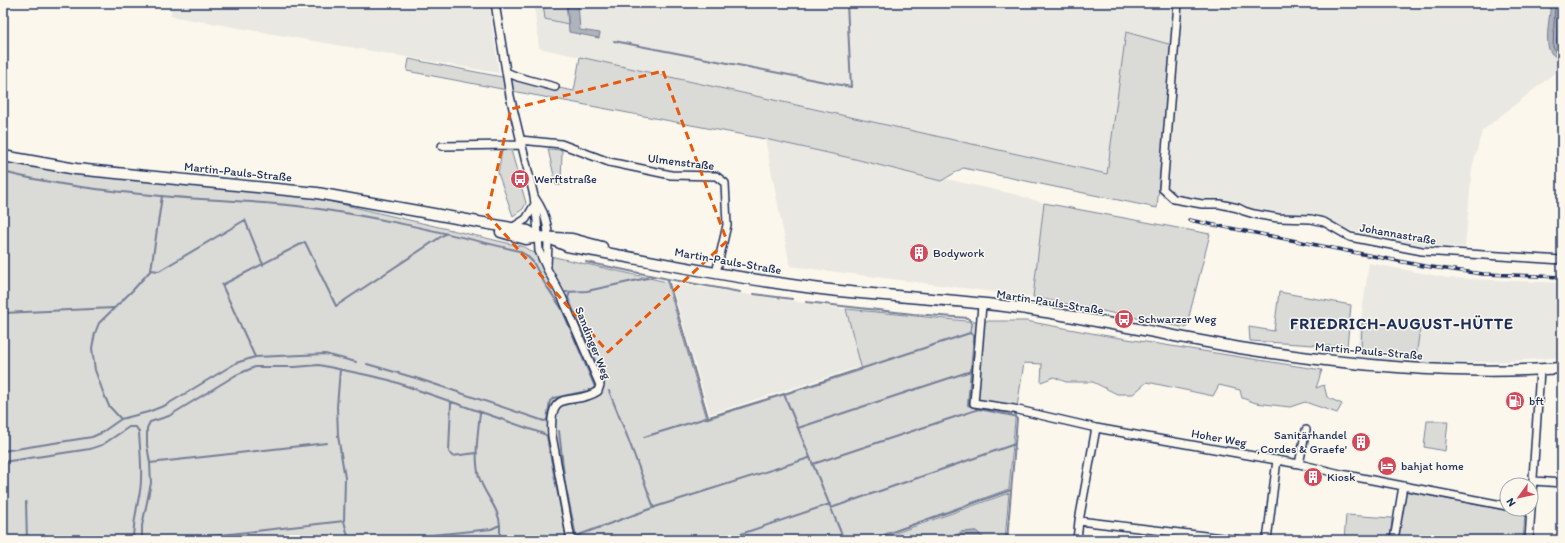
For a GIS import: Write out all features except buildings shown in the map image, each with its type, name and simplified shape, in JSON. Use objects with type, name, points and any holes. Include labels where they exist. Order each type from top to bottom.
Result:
[{"type":"street","points":[[495,3],[506,72],[534,196],[538,237]]},
{"type":"street","name":"Johannastraße","points":[[1178,3],[1163,189],[1174,199],[1202,204],[1220,204],[1238,208],[1254,214],[1278,218],[1311,219],[1324,222],[1350,237],[1422,251],[1562,260]]},
{"type":"street","points":[[506,72],[518,77],[555,87]]},
{"type":"street","name":"Ulmenstraße","points":[[442,146],[521,142],[561,144],[609,162],[671,175],[716,176],[725,183],[727,225],[716,273]]},
{"type":"street","name":"Martin-Pauls-Straße","points":[[3,156],[76,169],[317,194],[528,231],[538,237]]},
{"type":"street","points":[[534,196],[542,208],[547,222],[549,238],[546,269]]},
{"type":"street","points":[[512,228],[526,218],[535,204]]},
{"type":"street","name":"Martin-Pauls-Straße","points":[[468,221],[522,239],[538,237],[549,238],[567,246],[807,288],[1026,309],[1240,348],[1350,364],[1438,370],[1540,370],[1562,368]]},
{"type":"street","name":"Sandinger Weg","points":[[538,237],[539,251],[546,269],[562,297],[600,384],[598,391],[593,394],[564,400],[558,403],[555,407],[552,423],[552,436],[571,540]]},
{"type":"street","name":"Hoher Weg","points":[[982,304],[974,403],[1014,409],[1096,428],[1299,464],[1341,474],[1499,504]]},
{"type":"street","points":[[1534,477],[1540,370]]},
{"type":"street","points":[[1077,540],[1079,521],[1096,428]]},
{"type":"street","points":[[1299,464],[1306,430]]},
{"type":"street","points":[[1267,540],[1277,460]]},
{"type":"street","points":[[1539,481],[1562,483]]},
{"type":"street","points":[[1394,540],[1403,486]]},
{"type":"street","points":[[1529,540],[1530,517]]},
{"type":"street","points":[[1079,521],[1239,540]]},
{"type":"highlighted area","points":[[663,71],[727,241],[608,352],[487,214],[511,109]]},
{"type":"shaded area","points":[[173,3],[489,3],[499,73],[170,16]]},
{"type":"shaded area","points":[[534,3],[1562,3],[1562,67],[1482,131],[1472,168],[1465,247],[1425,246],[1175,194],[1168,186],[1172,46],[1126,33],[1108,174],[539,48]]},
{"type":"shaded area","points":[[543,3],[566,3],[568,24],[545,19]]},
{"type":"shaded area","points":[[1126,32],[1172,45],[1157,208],[963,168],[941,181],[855,159],[765,139],[407,71],[409,59],[574,91],[580,57],[1107,174]]},
{"type":"shaded area","points":[[765,139],[1014,194],[1044,203],[1033,297],[790,266]]},
{"type":"shaded area","points":[[548,149],[562,150],[561,185],[556,185]]},
{"type":"shaded area","points":[[502,150],[511,150],[526,203],[523,209],[513,216],[498,173]]},
{"type":"shaded area","points":[[3,159],[74,172],[315,198],[524,247],[532,252],[667,282],[707,419],[862,370],[846,309],[966,321],[1026,321],[1102,335],[1322,370],[1316,388],[1324,385],[1327,397],[1342,404],[1337,413],[1305,402],[1290,407],[1256,403],[1242,398],[1240,390],[1219,385],[1213,396],[1147,382],[1133,394],[1117,394],[1093,382],[1066,382],[1054,377],[1041,382],[1042,364],[1024,363],[1015,420],[1009,489],[869,540],[3,540]]},
{"type":"shaded area","points":[[1044,203],[1210,234],[1186,328],[1033,297]]},
{"type":"shaded area","points":[[1369,263],[1448,278],[1562,283],[1562,357],[1512,361],[1429,364],[1356,356]]},
{"type":"shaded area","points":[[671,283],[846,309],[862,366],[710,414]]},
{"type":"shaded area","points":[[1279,292],[1351,305],[1347,347],[1250,341],[1249,327],[1274,331]]},
{"type":"shaded area","points":[[1362,323],[1420,328],[1416,357],[1361,352]]},
{"type":"shaded area","points":[[1427,421],[1448,421],[1445,451],[1424,447]]},
{"type":"shaded area","points":[[1404,491],[1499,509],[1499,517],[1525,517],[1523,540],[1396,540]]},
{"type":"shaded area","points":[[1009,493],[1005,540],[986,540],[976,531],[961,532],[950,540],[876,540]]},
{"type":"shaded area","points":[[1346,515],[1392,518],[1390,540],[1344,540]]},
{"type":"water","points":[[567,3],[578,3],[580,30],[600,33],[599,38],[569,32]]},
{"type":"water","points":[[1551,3],[1562,3],[1561,59],[1551,53],[1548,45]]},
{"type":"water","points":[[976,531],[986,540],[950,540],[961,532]]},
{"type":"waterway","points":[[614,41],[851,87],[847,3]]},
{"type":"waterway","points":[[3,172],[42,181],[101,190],[161,196],[280,204],[353,214],[408,225],[519,251],[533,262],[545,284],[562,309],[595,387],[592,390],[554,398],[550,401],[547,420],[544,421],[419,379],[367,364]]},
{"type":"waterway","points":[[121,419],[109,406],[103,392],[95,370],[92,348],[99,323],[151,270],[162,196]]},
{"type":"waterway","points":[[151,270],[159,271],[245,220],[263,265]]},
{"type":"waterway","points":[[255,357],[222,285],[305,242],[336,306],[445,234]]},
{"type":"waterway","points":[[586,262],[740,292]]},
{"type":"waterway","points":[[566,292],[587,291],[652,277]]},
{"type":"waterway","points":[[668,280],[708,417]]},
{"type":"waterway","points":[[570,292],[568,298],[604,382]]},
{"type":"waterway","points":[[754,294],[792,299]]},
{"type":"waterway","points":[[644,437],[784,394],[970,333],[972,324],[968,318],[913,314],[806,302]]},
{"type":"waterway","points":[[3,313],[114,308]]},
{"type":"waterway","points":[[970,333],[974,336],[968,405],[979,409],[1014,416],[1017,419],[1007,540]]},
{"type":"waterway","points":[[3,451],[92,437],[101,433],[121,419],[148,412],[166,405],[236,363],[255,357],[325,354],[356,362]]},
{"type":"waterway","points":[[142,540],[142,526],[151,483],[147,445],[147,428],[150,422],[169,416],[236,375],[255,367],[295,367],[319,365],[389,380],[547,436],[567,540]]},
{"type":"waterway","points":[[340,369],[337,407],[338,436],[345,478],[344,521],[349,540]]},
{"type":"waterway","points":[[798,428],[971,371]]},
{"type":"waterway","points":[[609,391],[654,508]]},
{"type":"waterway","points":[[784,394],[844,540]]},
{"type":"waterway","points":[[451,402],[449,452],[452,456],[477,453]]},
{"type":"waterway","points":[[813,464],[979,409]]},
{"type":"waterway","points":[[384,540],[491,529],[500,525],[497,513],[479,477],[477,444],[480,412]]},
{"type":"waterway","points":[[3,462],[90,449],[102,445],[129,427],[136,427],[139,432],[141,477],[134,522],[133,540]]},
{"type":"waterway","points":[[559,431],[565,484],[576,536],[658,506],[809,458]]},
{"type":"waterway","points":[[150,463],[327,443]]},
{"type":"waterway","points":[[831,508],[1015,444]]},
{"type":"waterway","points":[[870,540],[1011,490]]},
{"type":"waterway","points":[[26,502],[27,540]]},
{"type":"waterway","points":[[723,540],[830,504]]},
{"type":"waterway","points":[[177,540],[344,521]]},
{"type":"waterway","points":[[500,525],[500,540]]},
{"type":"railway","points":[[1189,220],[1424,266],[1483,274],[1562,277]]},
{"type":"place","name":"Werftstraße","points":[[520,179]]},
{"type":"place","name":"Bodywork","points":[[919,253]]},
{"type":"place","name":"Schwarzer Weg","points":[[1124,319]]},
{"type":"place","name":"bft","points":[[1515,401]]},
{"type":"place","name":"Sanitärhandel ,Cordes & Graefe'","points":[[1361,442]]},
{"type":"place","name":"bahjat home","points":[[1387,466]]},
{"type":"place","name":"Kiosk","points":[[1313,477]]},
{"type":"district","name":"FRIEDRICH-AUGUST-HÜTTE","points":[[1402,323]]}]
